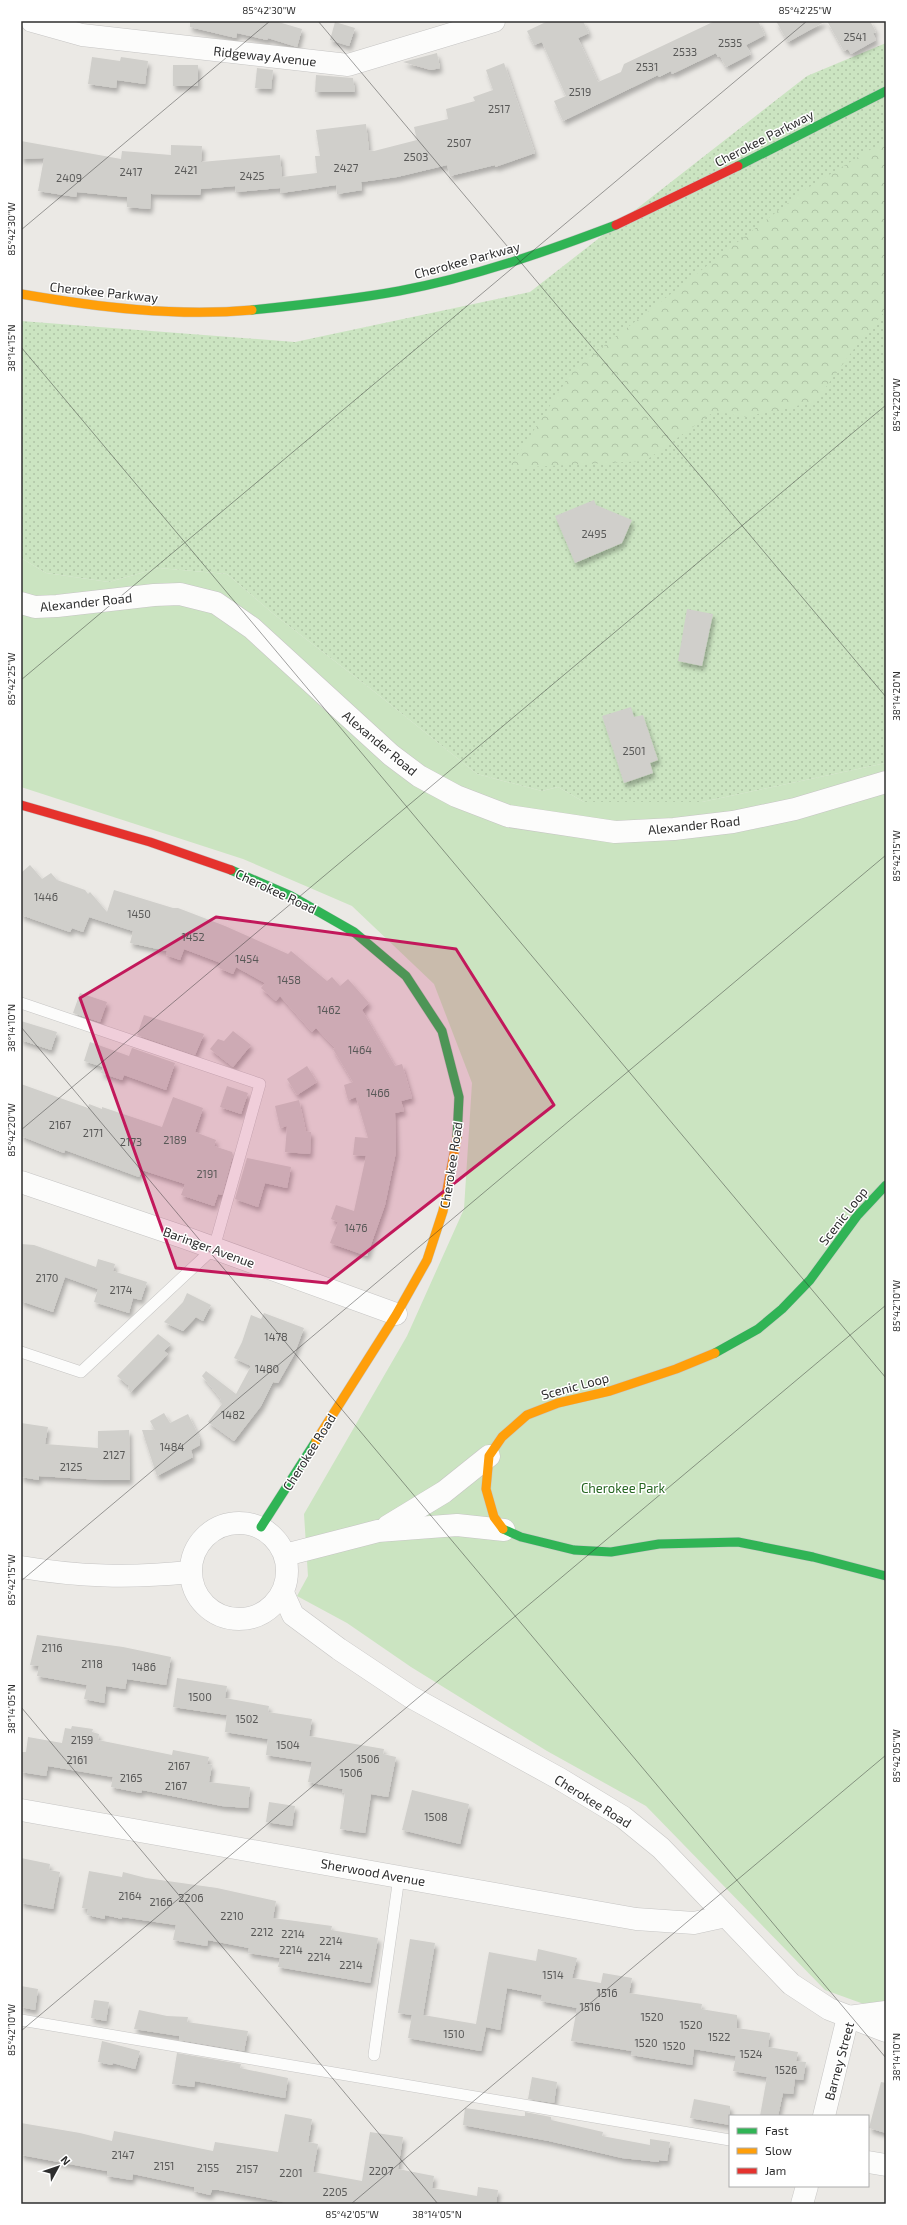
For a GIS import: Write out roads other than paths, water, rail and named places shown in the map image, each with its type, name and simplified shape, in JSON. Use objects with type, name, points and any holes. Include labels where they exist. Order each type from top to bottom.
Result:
[{"type":"street","name":"Ridgeway Avenue","points":[[32,21],[82,35],[348,65],[494,21]]},
{"type":"street","name":"Cherokee Parkway","points":[[21,294],[123,310],[222,311],[312,304],[414,288],[488,270],[546,252],[617,225],[886,91]]},
{"type":"street","name":"Alexander Road","points":[[21,604],[35,607],[57,606],[154,595],[180,594],[216,603],[252,628],[369,737],[408,768],[456,796],[508,816],[615,832],[674,829],[733,822],[795,810],[886,782]]},
{"type":"street","name":"Cherokee Road","points":[[21,805],[228,869],[304,902],[342,923],[384,954],[420,994],[434,1014],[444,1035],[455,1070],[459,1096],[459,1123],[444,1214],[427,1260],[396,1314],[261,1527]]},
{"type":"street","name":"Baringer Avenue","points":[[21,1182],[214,1248],[396,1314]]},
{"type":"street","name":"Scenic Loop","points":[[504,1530],[494,1517],[486,1489],[489,1456],[502,1437],[521,1420],[534,1412],[558,1403],[610,1391],[676,1369],[725,1349],[758,1329],[782,1309],[810,1280],[857,1216],[886,1185]]},
{"type":"street","points":[[378,1531],[432,1501],[489,1456]]},
{"type":"street","points":[[241,1522],[261,1527],[275,1538],[285,1555],[288,1571],[283,1593],[270,1609],[248,1619],[225,1618],[207,1608],[194,1589],[190,1572],[194,1552],[202,1539],[222,1525],[241,1522]]},
{"type":"street","points":[[285,1555],[378,1531],[451,1525],[504,1530],[521,1537],[586,1552],[611,1552],[659,1544],[738,1542],[813,1557],[886,1576]]},
{"type":"street","points":[[21,1568],[65,1574],[112,1577],[138,1577],[190,1572]]},
{"type":"street","name":"Cherokee Road","points":[[283,1593],[293,1614],[339,1649],[411,1697],[560,1779],[623,1817],[661,1848],[791,1984],[829,2008],[886,2031]]},
{"type":"street","name":"Sherwood Avenue","points":[[21,1810],[636,1919],[694,1923],[726,1916]]},
{"type":"street","name":"Barney Street","points":[[824,2115],[848,2016],[886,2012]]},
{"type":"street","points":[[869,2162],[886,2165]]},
{"type":"street","points":[[802,2204],[807,2187]]},
{"type":"lane","points":[[21,1004],[260,1084],[214,1248],[81,1372],[21,1352]]},
{"type":"lane","points":[[374,2055],[400,1877]]},
{"type":"lane","points":[[21,2020],[729,2140]]},
{"type":"park label","name":"Cherokee Park","points":[[623,1488]]}]
